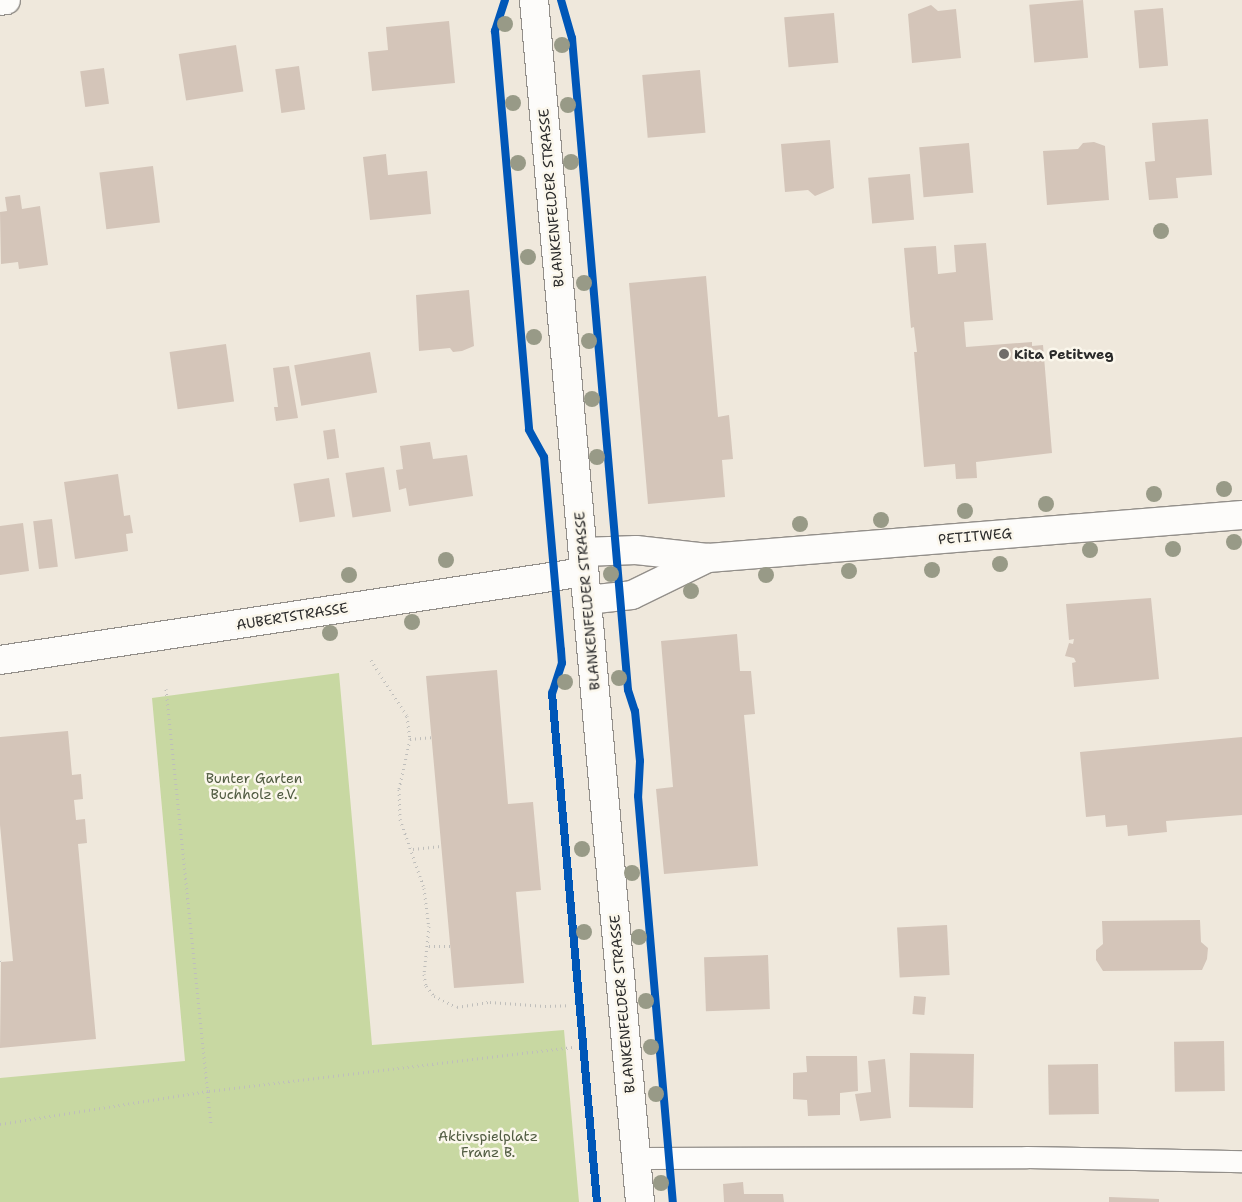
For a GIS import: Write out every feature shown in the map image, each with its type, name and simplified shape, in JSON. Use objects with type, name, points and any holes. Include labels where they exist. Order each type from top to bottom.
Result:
[{"type":"street","points":[[0,1],[6,0]]},
{"type":"street","name":"BLANKENFELDER STRASSE","points":[[534,0],[640,1202]]},
{"type":"street","name":"PETITWEG","points":[[583,562],[636,550],[708,558],[1242,515]]},
{"type":"street","name":"PETITWEG","points":[[587,600],[632,595],[708,558]]},
{"type":"street","name":"AUBERTSTRASSE","points":[[0,660],[583,562]]},
{"type":"lane","points":[[636,1158],[1026,1157],[1242,1161]]},
{"type":"path","points":[[371,660],[404,706],[410,739],[399,789],[400,819],[413,849],[425,896],[429,946],[424,968],[426,986],[445,1004],[466,1008],[490,1002],[545,1006],[569,1004]]},
{"type":"path","points":[[166,690],[209,1091],[211,1125]]},
{"type":"path","points":[[410,739],[431,737]]},
{"type":"path","points":[[413,849],[441,846]]},
{"type":"path","points":[[429,946],[450,946]]},
{"type":"path","points":[[0,1124],[209,1091],[572,1047]]},
{"type":"green space","points":[[339,673],[372,1045],[564,1030],[579,1202],[0,1202],[0,1078],[185,1061],[152,698]]},
{"type":"building","points":[[1083,0],[1088,58],[1034,62],[1029,5]]},
{"type":"building","points":[[931,5],[938,11],[956,9],[961,58],[912,63],[908,14]]},
{"type":"building","points":[[1163,8],[1168,66],[1139,68],[1134,11]]},
{"type":"building","points":[[834,13],[838,63],[789,67],[784,17]]},
{"type":"building","points":[[449,21],[455,83],[372,91],[368,52],[388,50],[386,27]]},
{"type":"building","points":[[236,45],[243,91],[186,100],[179,54]]},
{"type":"building","points":[[299,66],[305,110],[281,113],[275,69]]},
{"type":"building","points":[[104,68],[109,104],[85,107],[80,71]]},
{"type":"building","points":[[700,70],[705,133],[648,138],[642,75]]},
{"type":"building","points":[[1208,119],[1212,175],[1176,178],[1178,198],[1149,200],[1145,162],[1155,161],[1152,123]]},
{"type":"building","points":[[830,140],[834,188],[815,196],[808,190],[785,192],[781,144]]},
{"type":"building","points":[[1094,142],[1105,146],[1109,200],[1047,205],[1043,151],[1078,149],[1083,143]]},
{"type":"building","points":[[969,143],[973,193],[924,197],[919,147]]},
{"type":"building","points":[[386,154],[388,175],[427,171],[431,214],[370,220],[363,157]]},
{"type":"building","points":[[153,166],[160,223],[106,229],[99,173]]},
{"type":"building","points":[[910,174],[914,220],[872,223],[868,178]]},
{"type":"building","points":[[20,195],[22,209],[40,206],[48,265],[19,269],[18,262],[1,264],[0,212],[7,211],[5,197]]},
{"type":"building","points":[[986,243],[993,320],[964,322],[966,347],[1032,342],[1032,346],[1043,345],[1052,453],[976,462],[977,478],[956,479],[955,464],[924,467],[914,352],[917,352],[914,327],[911,328],[904,248],[936,246],[938,274],[956,272],[954,245]]},
{"type":"building","points":[[706,276],[718,417],[729,415],[733,459],[722,460],[725,497],[648,504],[629,283]]},
{"type":"building","points":[[469,290],[474,346],[462,351],[453,352],[450,348],[419,351],[416,295]]},
{"type":"building","points":[[226,344],[234,401],[178,409],[170,352]]},
{"type":"building","points":[[370,352],[377,392],[301,406],[294,365]]},
{"type":"building","points":[[289,366],[298,418],[276,421],[274,407],[278,407],[273,368]]},
{"type":"building","points":[[335,429],[339,458],[327,459],[323,431]]},
{"type":"building","points":[[430,442],[433,459],[467,455],[473,496],[409,506],[406,488],[399,490],[396,470],[403,469],[400,446]]},
{"type":"building","points":[[384,467],[391,511],[353,518],[345,473]]},
{"type":"building","points":[[118,474],[124,516],[130,515],[133,533],[126,534],[128,551],[75,559],[64,482]]},
{"type":"building","points":[[329,478],[335,517],[300,522],[293,484]]},
{"type":"building","points":[[52,519],[58,567],[39,569],[33,521]]},
{"type":"building","points":[[23,523],[29,571],[0,575],[0,526]]},
{"type":"building","points":[[1151,598],[1159,679],[1074,687],[1072,663],[1076,662],[1074,658],[1065,656],[1069,643],[1073,644],[1074,639],[1069,640],[1066,604]]},
{"type":"building","points":[[737,634],[740,671],[751,671],[755,714],[744,715],[758,866],[664,874],[656,789],[673,787],[661,641]]},
{"type":"building","points":[[497,670],[508,804],[533,802],[541,890],[516,892],[524,983],[454,988],[426,676]]},
{"type":"building","points":[[68,731],[72,775],[81,774],[83,799],[74,800],[76,820],[85,819],[87,843],[78,844],[96,1039],[0,1048],[1,962],[13,961],[0,825],[0,737]]},
{"type":"building","points":[[1242,737],[1242,815],[1166,821],[1167,832],[1128,836],[1127,825],[1106,827],[1105,815],[1086,817],[1080,752]]},
{"type":"building","points":[[1200,920],[1201,942],[1208,948],[1207,959],[1202,970],[1103,971],[1096,960],[1096,950],[1103,944],[1102,921]]},
{"type":"building","points":[[947,925],[950,975],[900,978],[897,928]]},
{"type":"building","points":[[768,955],[770,1009],[706,1011],[704,957]]},
{"type":"building","points":[[914,996],[926,997],[924,1015],[912,1014]]},
{"type":"building","points":[[1224,1041],[1225,1091],[1175,1092],[1174,1042]]},
{"type":"building","points":[[910,1053],[974,1054],[973,1108],[909,1107]]},
{"type":"building","points":[[806,1056],[857,1056],[858,1091],[840,1093],[840,1115],[808,1116],[807,1100],[793,1099],[793,1073],[807,1072]]},
{"type":"building","points":[[885,1059],[891,1118],[860,1121],[855,1094],[871,1092],[868,1061]]},
{"type":"building","points":[[1098,1064],[1099,1114],[1049,1115],[1048,1065]]},
{"type":"building","points":[[743,1182],[744,1194],[783,1194],[784,1202],[724,1202],[723,1184]]},
{"type":"building","points":[[1109,1197],[1159,1199],[1159,1202],[1109,1202]]},
{"type":"cycle path","points":[[505,0],[495,31],[529,430],[544,457],[561,650],[562,663],[552,693],[597,1202]]},
{"type":"cycle path","points":[[561,0],[572,38],[628,690],[635,711],[640,761],[638,796],[673,1202]]},
{"type":"place","name":"Kita Petitweg","points":[[1004,354]]},
{"type":"park label","name":"Bunter Garten Buchholz e.V.","points":[[254,786]]},
{"type":"park label","name":"Aktivspielplatz Franz B.","points":[[488,1144]]}]
